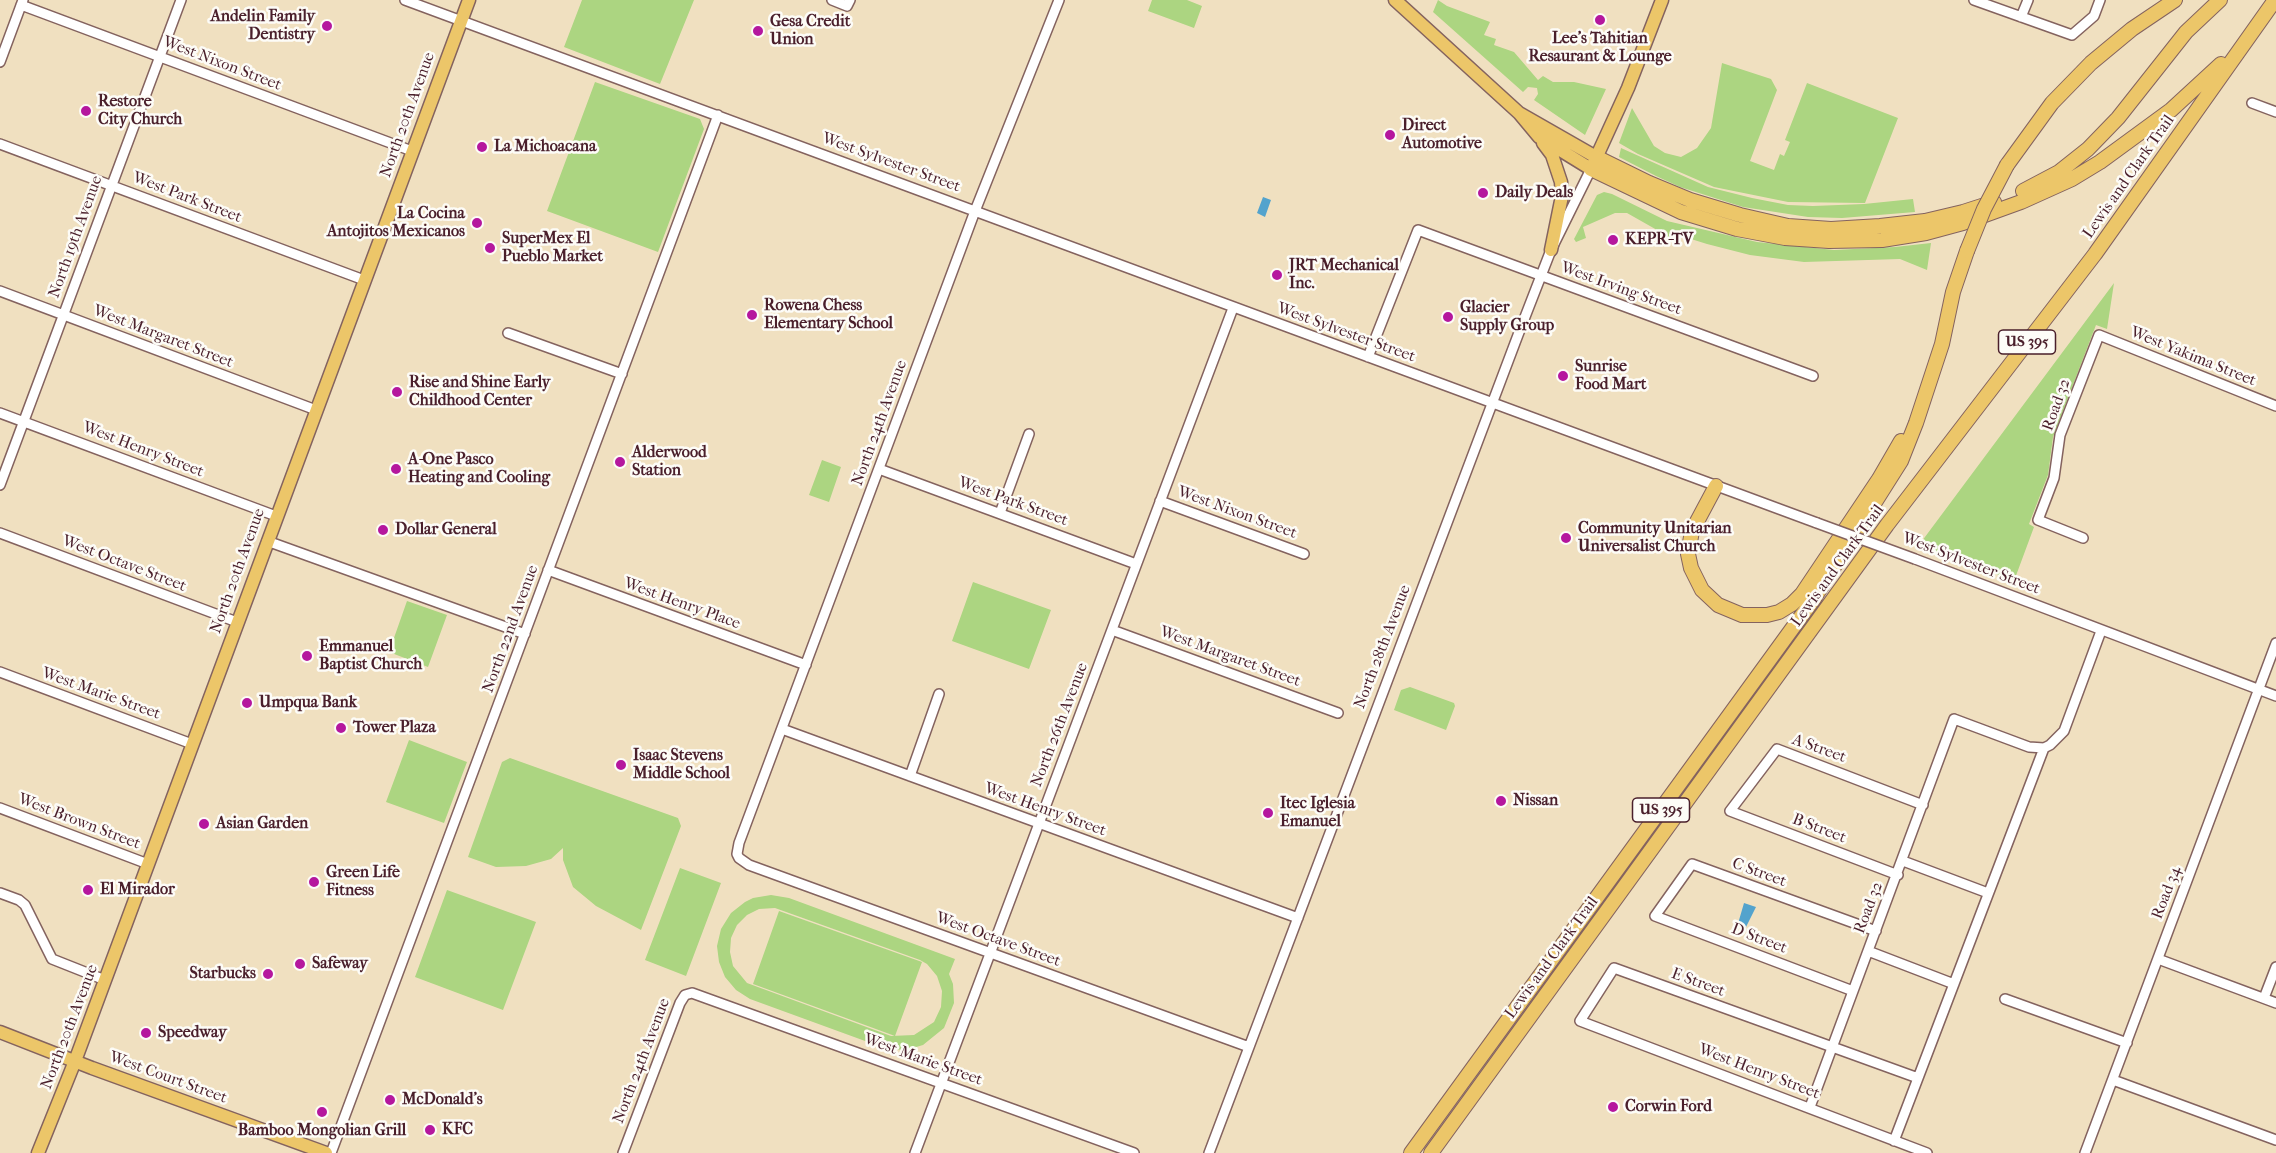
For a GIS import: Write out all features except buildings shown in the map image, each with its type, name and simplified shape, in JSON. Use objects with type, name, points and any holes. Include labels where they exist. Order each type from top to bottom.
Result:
[{"type":"highway","name":"Lewis and Clark Trail","points":[[1412,1153],[1813,600],[1901,461],[1942,344],[1953,292],[1967,251],[1984,209],[2007,165],[2036,123],[2083,70],[2123,36],[2175,0]]},
{"type":"highway","points":[[1594,163],[1690,200],[1788,226],[1831,229],[1880,226],[1925,221],[1963,212],[2019,193],[2043,181],[2088,149],[2118,118],[2186,32],[2220,0]]},
{"type":"highway","points":[[1594,163],[1681,212],[1737,229],[1785,238],[1829,241],[1882,240],[1926,233],[1963,224],[2021,202],[2072,179],[2100,162],[2194,91],[2235,50],[2271,5]]},
{"type":"highway","name":"Lewis and Clark Trail","points":[[1431,1153],[1887,525],[2095,254],[2271,5]]},
{"type":"highway","points":[[1716,486],[1697,521],[1690,541],[1688,554],[1695,579],[1709,598],[1728,611],[1755,616],[1779,612],[1792,604],[1813,580],[1879,479],[1900,442],[1916,423]]},
{"type":"highway","points":[[1400,1153],[1424,1137]]},
{"type":"main road","name":"North 20th Avenue","points":[[38,1153],[105,980],[469,0]]},
{"type":"main road","points":[[1395,0],[1519,112],[1594,163]]},
{"type":"main road","points":[[1594,163],[1628,88],[1662,0]]},
{"type":"main road","points":[[1519,112],[1552,155],[1561,182],[1562,196],[1551,250]]},
{"type":"main road","points":[[1539,137],[1594,163]]},
{"type":"main road","name":"West Court Street","points":[[0,1032],[102,1072],[326,1153]]},
{"type":"street","name":"North 19th Avenue","points":[[0,485],[181,0]]},
{"type":"street","name":"West Sylvester Street","points":[[405,0],[1914,559],[2276,696]]},
{"type":"street","points":[[832,0],[848,3]]},
{"type":"street","name":"North 24th Avenue","points":[[739,858],[737,854],[739,843],[975,211],[1059,0]]},
{"type":"street","points":[[1974,0],[2072,35],[2094,16],[2100,0]]},
{"type":"street","points":[[2021,17],[2028,0]]},
{"type":"street","name":"West Nixon Street","points":[[22,3],[412,152]]},
{"type":"street","points":[[0,63],[22,3]]},
{"type":"street","points":[[2252,103],[2276,112]]},
{"type":"street","name":"North 22nd Avenue","points":[[331,1153],[718,116]]},
{"type":"street","name":"West Park Street","points":[[0,144],[364,280]]},
{"type":"street","name":"North 28th Avenue","points":[[1209,1153],[1551,250],[1594,163]]},
{"type":"street","name":"West Irving Street","points":[[1368,357],[1418,230],[1813,376]]},
{"type":"street","name":"West Margaret Street","points":[[0,291],[315,410]]},
{"type":"street","name":"North 26th Avenue","points":[[915,1153],[1233,308]]},
{"type":"street","points":[[508,333],[622,374]]},
{"type":"street","name":"West Yakima Street","points":[[2099,336],[2276,406]]},
{"type":"street","name":"Road 32","points":[[2083,538],[2038,520],[2054,478],[2060,435],[2099,336]]},
{"type":"street","name":"West Henry Street","points":[[0,412],[276,516]]},
{"type":"street","points":[[1000,513],[1029,434]]},
{"type":"street","name":"West Park Street","points":[[879,469],[1136,564]]},
{"type":"street","name":"West Nixon Street","points":[[1160,501],[1304,554]]},
{"type":"street","name":"West Octave Street","points":[[0,534],[237,622]]},
{"type":"street","points":[[267,541],[525,634]]},
{"type":"street","name":"West Henry Place","points":[[548,570],[806,665]]},
{"type":"street","name":"West Margaret Street","points":[[1112,630],[1338,713]]},
{"type":"street","points":[[1894,1140],[2044,748],[2055,742],[2064,731],[2101,631]]},
{"type":"street","name":"Road 34","points":[[2085,1153],[2276,643]]},
{"type":"street","name":"West Marie Street","points":[[0,672],[192,744]]},
{"type":"street","points":[[910,776],[939,694]]},
{"type":"street","name":"Road 32","points":[[1810,1107],[1954,719],[2029,747],[2044,748]]},
{"type":"street","name":"West Henry Street","points":[[782,729],[1298,918]]},
{"type":"street","name":"A Street","points":[[1730,812],[1777,749],[1923,805]]},
{"type":"street","name":"West Brown Street","points":[[0,808],[148,864]]},
{"type":"street","name":"B Street","points":[[1730,812],[1898,875]]},
{"type":"street","name":"West Octave Street","points":[[739,858],[749,865],[1249,1047]]},
{"type":"street","points":[[1903,861],[1988,893]]},
{"type":"street","name":"C Street","points":[[1655,916],[1692,864],[1876,932]]},
{"type":"street","points":[[0,893],[19,900],[24,905],[52,959],[105,980]]},
{"type":"street","name":"D Street","points":[[1655,916],[1853,991]]},
{"type":"street","points":[[1868,951],[1954,984]]},
{"type":"street","points":[[2158,959],[2276,1003]]},
{"type":"street","points":[[2264,998],[2276,967]]},
{"type":"street","name":"E Street","points":[[1580,1021],[1614,969],[1832,1047]]},
{"type":"street","name":"North 24th Avenue","points":[[623,1153],[682,998],[689,993],[701,995]]},
{"type":"street","name":"West Marie Street","points":[[701,995],[1134,1153]]},
{"type":"street","points":[[2005,999],[2127,1043]]},
{"type":"street","name":"West Henry Street","points":[[1580,1021],[1927,1153]]},
{"type":"street","points":[[1832,1047],[1918,1078]]},
{"type":"street","points":[[2113,1080],[2276,1140]]},
{"type":"green space","points":[[582,0],[694,0],[660,84],[564,47]]},
{"type":"green space","points":[[1152,0],[1187,0],[1202,6],[1194,28],[1148,11]]},
{"type":"green space","points":[[1438,0],[1447,6],[1490,22],[1484,35],[1496,39],[1494,45],[1514,52],[1538,80],[1543,76],[1553,82],[1574,82],[1606,89],[1585,135],[1534,100],[1538,94],[1537,88],[1528,87],[1523,92],[1433,12]]},
{"type":"green space","points":[[1722,63],[1771,79],[1777,90],[1750,161],[1774,170],[1780,154],[1784,156],[1790,142],[1785,140],[1807,83],[1898,118],[1865,203],[1788,202],[1714,187],[1638,154],[1619,143],[1632,108],[1654,146],[1665,153],[1681,157],[1697,148],[1711,128]]},
{"type":"green space","points":[[595,82],[700,119],[704,129],[658,252],[547,211]]},
{"type":"green space","points":[[1621,148],[1708,187],[1752,198],[1788,205],[1813,206],[1913,199],[1915,212],[1842,218],[1808,217],[1743,207],[1680,187],[1656,176],[1619,157]]},
{"type":"green space","points":[[1604,192],[1667,221],[1757,242],[1834,250],[1931,243],[1927,270],[1900,259],[1804,262],[1750,255],[1691,239],[1684,233],[1665,242],[1657,230],[1627,213],[1615,213],[1583,227],[1586,238],[1576,242],[1574,239],[1597,195]]},
{"type":"green space","points":[[2114,283],[2107,329],[2096,325],[2053,437],[2048,475],[2029,524],[2034,527],[2014,581],[1919,545]]},
{"type":"green space","points":[[822,460],[841,467],[829,502],[809,495]]},
{"type":"green space","points":[[973,582],[1051,610],[1029,669],[952,641]]},
{"type":"green space","points":[[407,601],[447,615],[428,667],[389,652]]},
{"type":"green space","points":[[1410,687],[1454,703],[1455,706],[1446,730],[1394,710],[1401,690]]},
{"type":"green space","points":[[409,740],[467,762],[444,823],[386,802]]},
{"type":"green space","points":[[510,758],[678,818],[681,826],[641,930],[596,906],[573,887],[563,860],[563,848],[551,859],[526,866],[496,867],[468,857],[502,762]]},
{"type":"green space","points":[[680,868],[721,883],[686,976],[645,960]]},
{"type":"green space","points":[[447,890],[536,922],[503,1010],[415,977]]},
{"type":"green space","points":[[771,895],[789,898],[955,959],[949,974],[953,984],[954,1003],[944,1028],[923,1045],[906,1050],[887,1049],[750,999],[736,990],[725,977],[719,962],[717,946],[721,929],[731,913],[753,898]],"holes":[[[775,908],[927,964],[937,976],[942,991],[941,1007],[934,1022],[914,1035],[891,1036],[747,983],[733,966],[730,952],[731,938],[737,925],[747,915],[759,909]]]},
{"type":"green space","points":[[779,911],[922,962],[895,1036],[753,984]]},
{"type":"water","points":[[1263,197],[1271,200],[1265,217],[1257,213]]},
{"type":"water","points":[[1744,903],[1756,907],[1745,929],[1737,927]]},
{"type":"place","name":"Lee's Tahitian Resaurant & Lounge","points":[[1600,20]]},
{"type":"place","name":"Andelin Family Dentistry","points":[[327,26]]},
{"type":"place","name":"Gesa Credit Union","points":[[758,31]]},
{"type":"place","name":"Restore City Church","points":[[86,111]]},
{"type":"place","name":"Direct Automotive","points":[[1390,135]]},
{"type":"place","name":"La Michoacana","points":[[482,147]]},
{"type":"place","name":"Daily Deals","points":[[1483,193]]},
{"type":"place","name":"La Cocina Antojitos Mexicanos","points":[[477,223]]},
{"type":"place","name":"KEPR-TV","points":[[1613,240]]},
{"type":"place","name":"SuperMex El Pueblo Market","points":[[490,248]]},
{"type":"place","name":"JRT Mechanical Inc.","points":[[1277,275]]},
{"type":"place","name":"Rowena Chess Elementary School","points":[[752,315]]},
{"type":"place","name":"Glacier Supply Group","points":[[1448,317]]},
{"type":"place","name":"Sunrise Food Mart","points":[[1563,376]]},
{"type":"place","name":"Rise and Shine Early Childhood Center","points":[[397,392]]},
{"type":"place","name":"Alderwood Station","points":[[620,462]]},
{"type":"place","name":"A-One Pasco Heating and Cooling","points":[[396,469]]},
{"type":"place","name":"Dollar General","points":[[383,530]]},
{"type":"place","name":"Community Unitarian Universalist Church","points":[[1566,538]]},
{"type":"place","name":"Emmanuel Baptist Church","points":[[307,656]]},
{"type":"place","name":"Umpqua Bank","points":[[247,703]]},
{"type":"place","name":"Tower Plaza","points":[[341,728]]},
{"type":"place","name":"Isaac Stevens Middle School","points":[[621,765]]},
{"type":"place","name":"Nissan","points":[[1501,801]]},
{"type":"place","name":"Itec Iglesia Emanuel","points":[[1268,813]]},
{"type":"place","name":"Asian Garden","points":[[204,824]]},
{"type":"place","name":"Green Life Fitness","points":[[314,882]]},
{"type":"place","name":"El Mirador","points":[[88,890]]},
{"type":"place","name":"Safeway","points":[[300,964]]},
{"type":"place","name":"Starbucks","points":[[268,974]]},
{"type":"place","name":"Speedway","points":[[146,1033]]},
{"type":"place","name":"McDonald's","points":[[390,1100]]},
{"type":"place","name":"Corwin Ford","points":[[1613,1107]]},
{"type":"place","name":"Bamboo Mongolian Grill","points":[[322,1112]]},
{"type":"place","name":"KFC","points":[[430,1130]]}]
